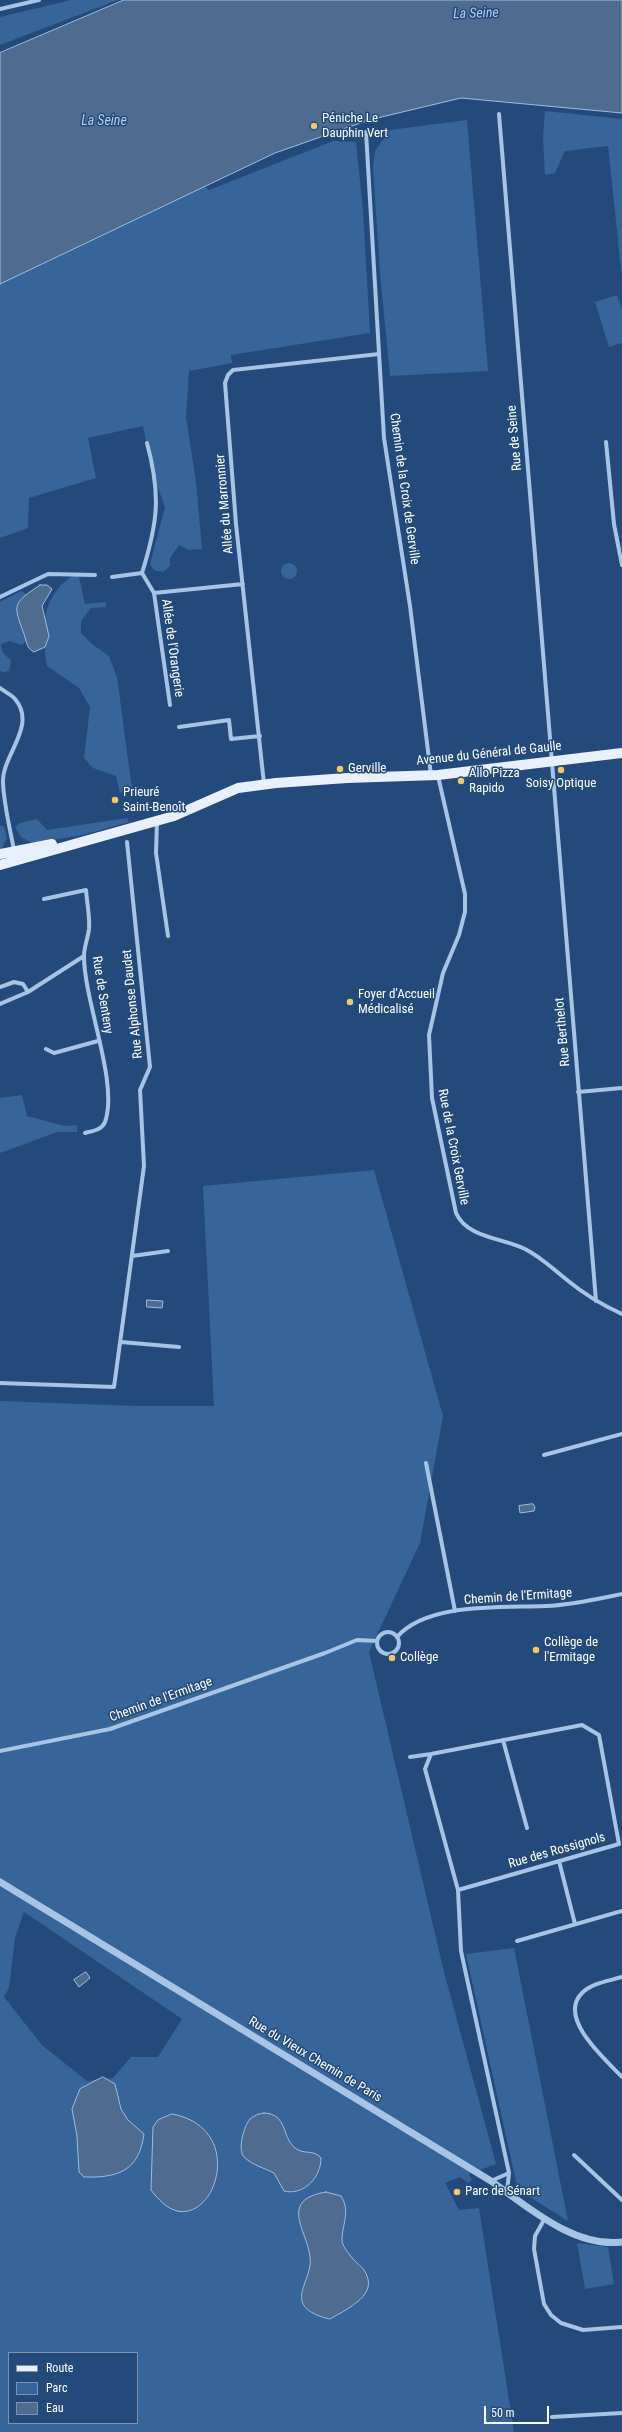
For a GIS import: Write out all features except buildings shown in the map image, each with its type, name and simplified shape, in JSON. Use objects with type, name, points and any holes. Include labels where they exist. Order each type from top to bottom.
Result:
[{"type":"main road","name":"Avenue du Général de Gaulle","points":[[103,834],[174,816],[238,788],[264,784],[347,778],[435,775],[622,753]]},
{"type":"main road","points":[[0,854],[103,834]]},
{"type":"main road","points":[[0,865],[103,834]]},
{"type":"street","points":[[0,9],[39,0]]},
{"type":"street","name":"Rue de Seine","points":[[499,114],[550,761]]},
{"type":"street","name":"Chemin de la Croix de Gerville","points":[[366,132],[384,438],[435,775]]},
{"type":"street","name":"Allée du Marronnier","points":[[264,784],[243,584],[226,397],[228,375],[233,370],[380,354]]},
{"type":"street","points":[[606,442],[614,524],[622,565]]},
{"type":"street","points":[[147,443],[155,472],[158,503],[153,538],[142,573],[154,593],[243,584]]},
{"type":"street","points":[[112,577],[142,573]]},
{"type":"street","points":[[0,597],[48,574],[95,575]]},
{"type":"street","name":"Allée de l'Orangerie","points":[[154,593],[170,705]]},
{"type":"street","points":[[0,688],[15,699],[23,716],[19,735],[2,782],[14,851]]},
{"type":"street","points":[[179,727],[229,720],[231,738],[260,736]]},
{"type":"street","name":"Rue Berthelot","points":[[550,761],[596,1301]]},
{"type":"street","name":"Rue de la Croix Gerville","points":[[435,775],[465,894],[465,912],[459,935],[443,973],[429,1035],[432,1098],[456,1213],[461,1223],[470,1230],[517,1245],[535,1255],[596,1301],[622,1314]]},
{"type":"street","points":[[157,820],[156,853],[168,936]]},
{"type":"street","name":"Rue Alphonse Daudet","points":[[0,1382],[114,1387],[144,1166],[140,1090],[150,1067],[126,842]]},
{"type":"street","name":"Rue de Senteny","points":[[44,899],[86,890],[89,929],[84,956],[92,1014],[106,1073],[106,1115],[105,1123],[96,1131],[85,1133]]},
{"type":"street","points":[[0,1004],[28,992],[84,956]]},
{"type":"street","points":[[0,987],[14,982],[23,984],[28,992]]},
{"type":"street","points":[[46,1049],[54,1053],[98,1041]]},
{"type":"street","points":[[578,1092],[622,1088]]},
{"type":"street","points":[[132,1256],[168,1251]]},
{"type":"street","points":[[121,1342],[179,1347]]},
{"type":"street","points":[[544,1455],[622,1434]]},
{"type":"street","points":[[426,1463],[455,1612]]},
{"type":"street","name":"Chemin de l'Ermitage","points":[[397,1637],[412,1623],[455,1612],[495,1606],[546,1606],[580,1603],[622,1594]]},
{"type":"street","points":[[387,1632],[397,1637],[398,1647],[389,1653],[379,1649],[377,1641],[380,1635],[387,1632]]},
{"type":"street","name":"Chemin de l'Ermitage","points":[[0,1751],[110,1729],[325,1653],[357,1640],[377,1641]]},
{"type":"street","name":"Rue des Rossignols","points":[[410,1757],[582,1725],[599,1735],[619,1844],[458,1890]]},
{"type":"street","points":[[504,1740],[527,1828]]},
{"type":"street","points":[[431,1754],[425,1769],[458,1890],[461,1951],[509,2172],[508,2192]]},
{"type":"street","points":[[558,1861],[575,1924]]},
{"type":"street","name":"Rue du Vieux Chemin de Paris","points":[[0,1882],[491,2181],[545,2217],[580,2237],[598,2242],[622,2242]]},
{"type":"street","points":[[517,1941],[622,1911]]},
{"type":"street","points":[[622,1977],[594,1985],[582,1993],[576,2002],[574,2015],[579,2029],[622,2077]]},
{"type":"street","points":[[574,2155],[622,2200]]},
{"type":"street","points":[[491,2181],[509,2172]]},
{"type":"street","points":[[545,2217],[535,2236],[534,2250],[544,2304],[551,2315],[561,2323],[583,2330],[622,2327]]},
{"type":"street","points":[[552,2418],[622,2413]]},
{"type":"green space","points":[[71,0],[118,0],[0,45],[0,17]]},
{"type":"green space","points":[[545,111],[622,119],[622,278],[608,146],[565,151],[555,173],[545,175],[543,138]]},
{"type":"green space","points":[[467,120],[488,371],[390,376],[380,273],[373,168],[375,151],[390,130]]},
{"type":"green space","points":[[333,141],[356,142],[363,210],[370,333],[231,355],[232,363],[189,371],[186,417],[196,482],[202,549],[189,550],[179,545],[170,558],[170,566],[163,572],[154,570],[150,564],[165,507],[153,474],[143,426],[88,438],[96,478],[29,498],[28,528],[0,538],[0,284],[204,186],[209,190]]},
{"type":"green space","points":[[617,295],[622,309],[622,343],[609,347],[595,302]]},
{"type":"green space","points":[[289,563],[296,568],[297,571],[292,578],[289,579],[282,574],[281,571],[286,564]]},
{"type":"green space","points":[[78,572],[85,604],[106,602],[106,607],[91,608],[81,621],[81,633],[92,644],[109,656],[117,677],[132,789],[120,793],[116,776],[93,768],[84,758],[90,707],[79,688],[47,666],[44,638],[46,613],[56,591]]},
{"type":"green space","points":[[21,591],[28,595],[32,636],[22,645],[9,641],[1,644],[2,651],[11,661],[9,671],[3,672],[0,671],[0,602]]},
{"type":"green space","points":[[127,818],[129,822],[83,835],[32,843],[21,837],[15,827],[20,823],[37,819],[47,830]]},
{"type":"green space","points":[[0,826],[4,826],[7,838],[0,852]]},
{"type":"green space","points":[[22,1095],[27,1116],[65,1126],[77,1125],[77,1132],[57,1132],[0,1153],[0,1098]]},
{"type":"green space","points":[[374,1170],[443,1416],[420,1543],[369,1652],[444,1972],[496,2164],[469,2174],[472,2180],[468,2183],[460,2177],[445,2183],[459,2210],[479,2208],[514,2432],[0,2432],[0,1401],[136,1406],[214,1406],[203,1186]],"holes":[[[24,1912],[182,2019],[158,2057],[131,2057],[113,2078],[87,2081],[42,2045],[4,1997],[9,1988],[15,1938]]]},
{"type":"green space","points":[[514,1948],[568,2221],[520,2191],[516,2182],[466,1954]]},
{"type":"green space","points":[[577,2243],[608,2247],[614,2284],[585,2289]]},
{"type":"water","name":"La Seine","points":[[124,0],[622,0],[622,113],[461,98],[369,120],[275,153],[0,284],[0,53]]},
{"type":"water","points":[[40,585],[47,585],[52,589],[42,606],[49,636],[45,647],[34,652],[29,649],[27,644],[18,616],[17,605],[24,596]]},
{"type":"water","points":[[147,1300],[163,1301],[162,1308],[147,1307]]},
{"type":"water","points":[[533,1504],[535,1507],[534,1511],[520,1513],[519,1506]]},
{"type":"water","points":[[86,1972],[90,1978],[79,1987],[74,1980]]},
{"type":"water","points":[[103,2077],[115,2084],[121,2109],[128,2120],[144,2134],[137,2156],[132,2164],[125,2170],[117,2174],[107,2176],[84,2177],[79,2172],[77,2136],[72,2109],[80,2089]]},
{"type":"water","points":[[172,2114],[195,2122],[209,2136],[216,2153],[217,2171],[213,2188],[204,2201],[192,2210],[173,2210],[162,2203],[151,2190],[153,2127],[158,2120]]},
{"type":"water","points":[[258,2114],[272,2114],[281,2121],[288,2138],[295,2148],[318,2155],[321,2158],[315,2178],[310,2184],[298,2191],[284,2191],[274,2173],[251,2162],[242,2154],[242,2138],[248,2122]]},
{"type":"water","points":[[326,2192],[341,2196],[344,2202],[346,2213],[342,2241],[353,2259],[365,2271],[369,2284],[363,2297],[330,2319],[314,2314],[306,2308],[302,2300],[302,2292],[310,2266],[310,2257],[299,2217],[299,2209],[303,2202],[311,2196]]},
{"type":"place","name":"Péniche Le Dauphin Vert","points":[[314,126]]},
{"type":"place","name":"Gerville","points":[[340,769]]},
{"type":"place","name":"Soisy Optique","points":[[561,770]]},
{"type":"place","name":"Allo Pizza Rapido","points":[[461,781]]},
{"type":"place","name":"Prieuré Saint-Benoît","points":[[115,800]]},
{"type":"place","name":"Foyer d’Accueil Médicalisé","points":[[350,1002]]},
{"type":"place","name":"Collège de l'Ermitage","points":[[536,1650]]},
{"type":"place","name":"Collège","points":[[392,1658]]},
{"type":"place","name":"Parc de Sénart","points":[[457,2192]]}]
